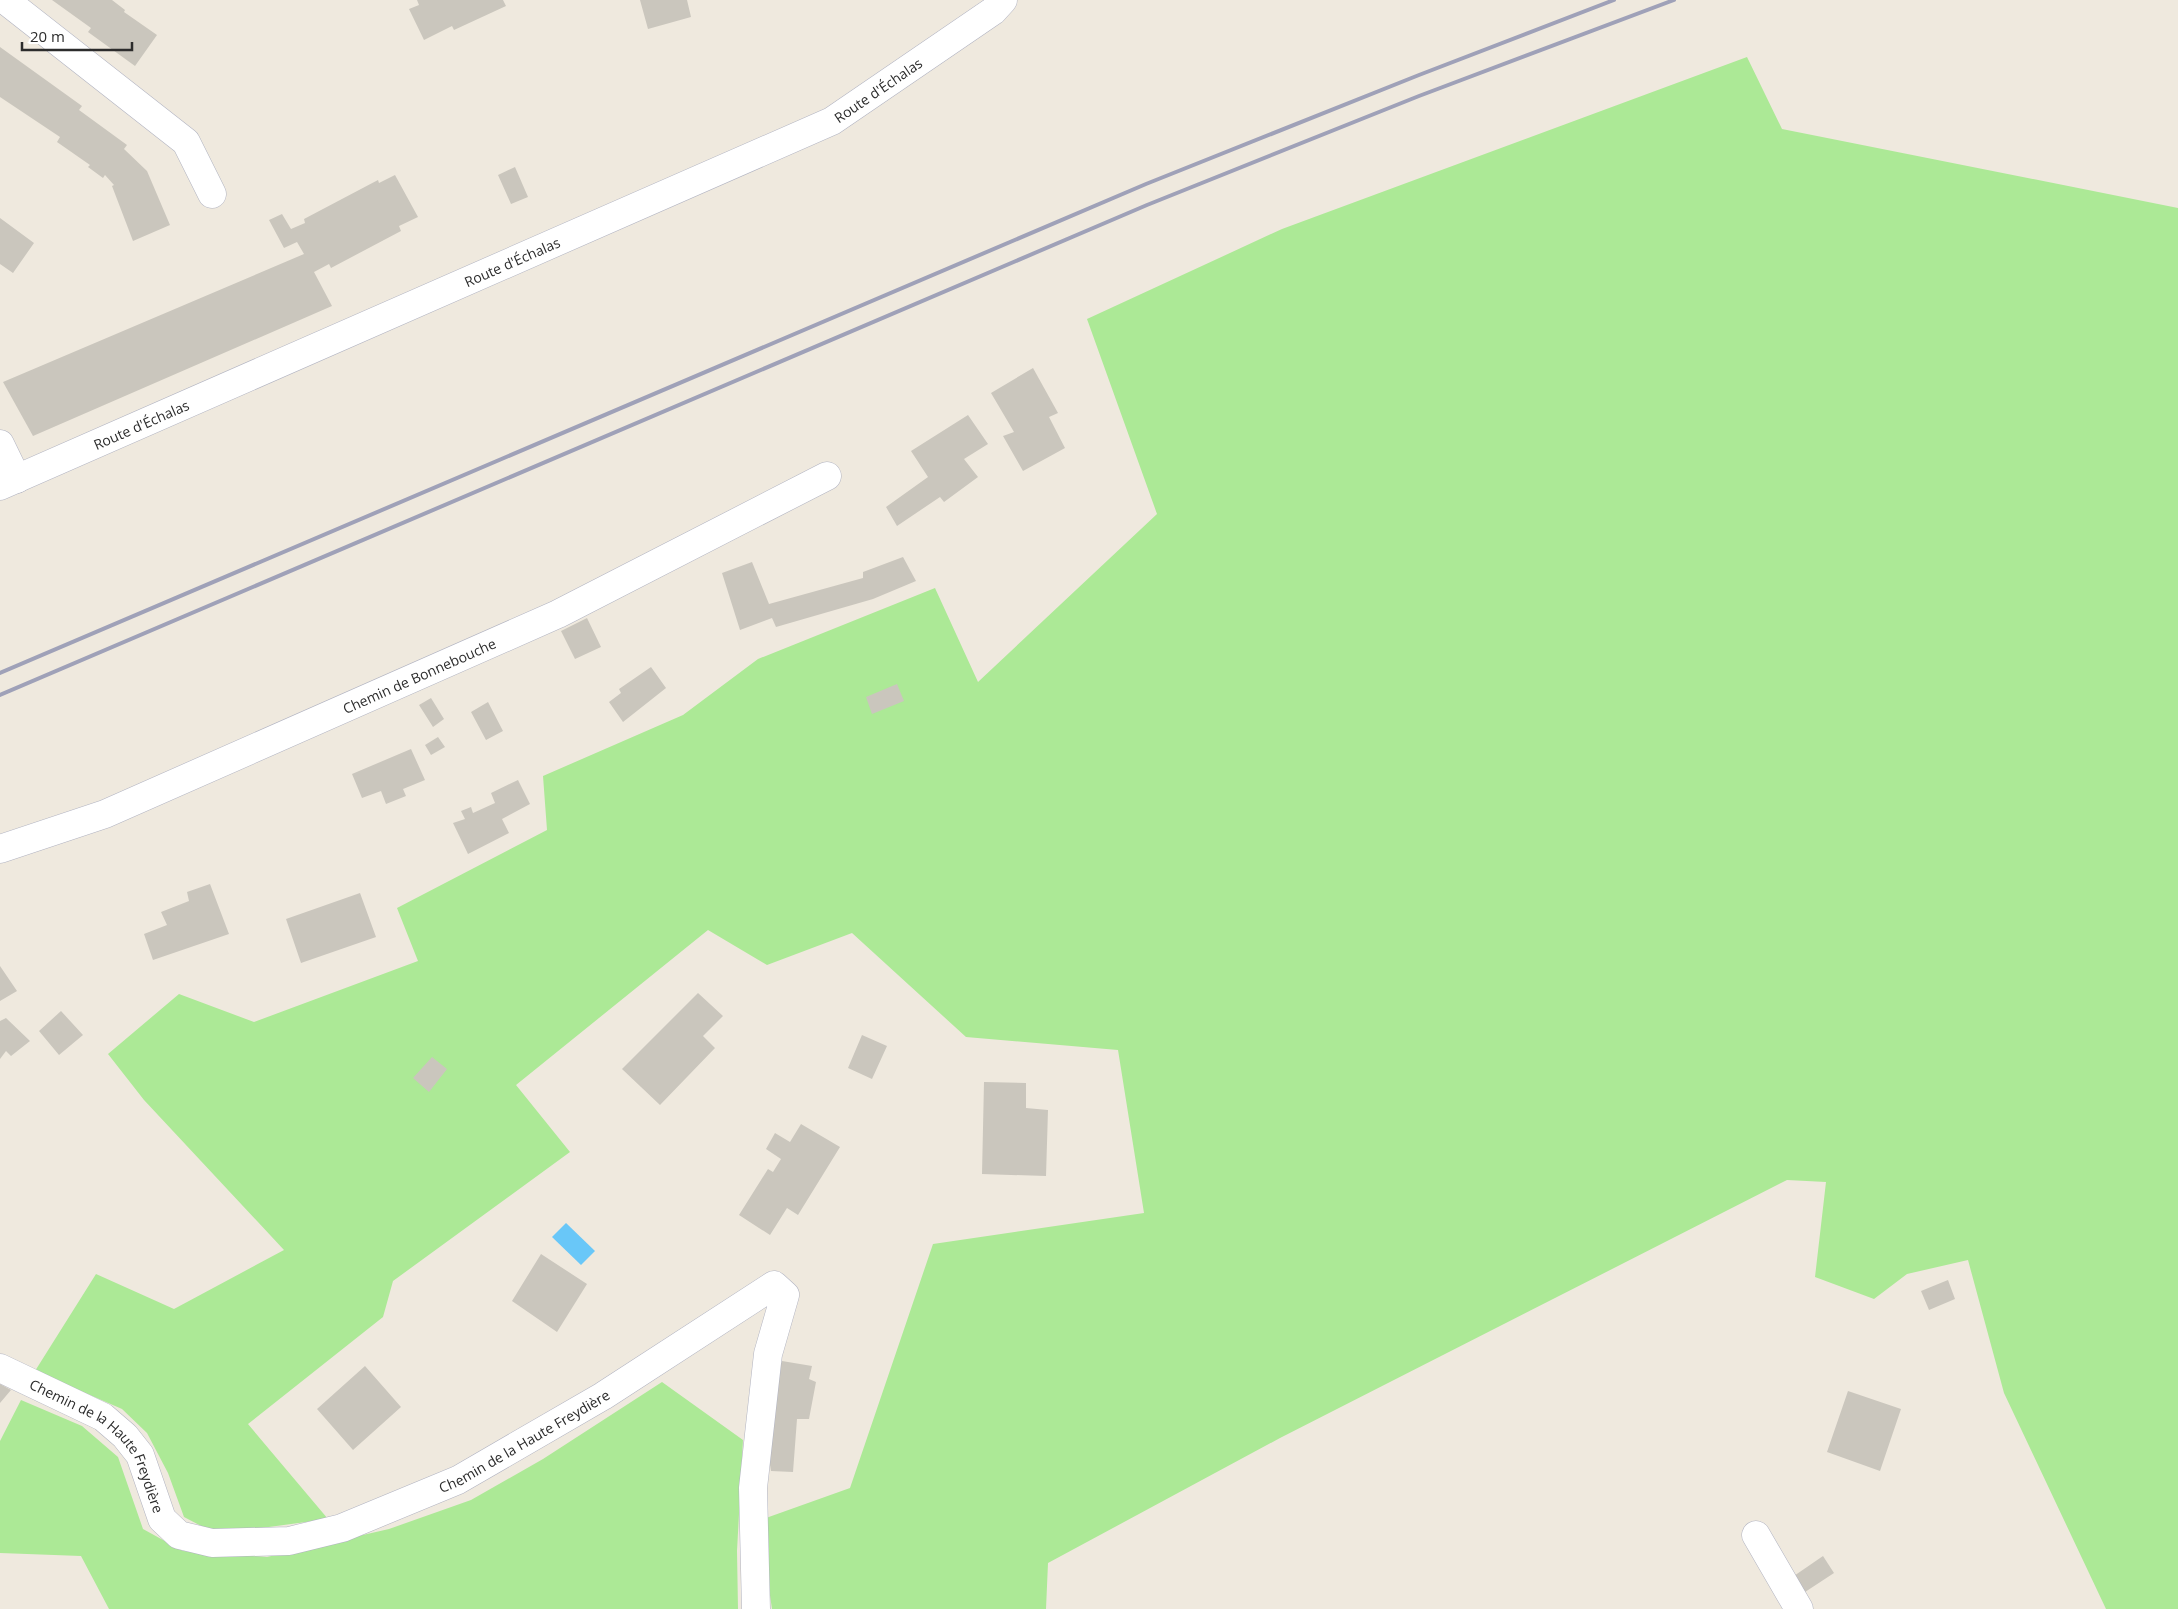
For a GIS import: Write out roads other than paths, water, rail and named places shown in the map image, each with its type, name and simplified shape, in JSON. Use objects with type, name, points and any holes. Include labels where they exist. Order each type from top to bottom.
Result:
[{"type":"street","points":[[5,0],[186,142],[212,194]]},
{"type":"street","name":"Route d'Échalas","points":[[9,482],[832,121],[993,11],[1003,0]]},
{"type":"street","points":[[0,444],[9,482]]},
{"type":"street","name":"Chemin de Bonnebouche","points":[[0,849],[105,814],[558,614],[827,476]]},
{"type":"street","name":"Chemin de la Haute Freydière","points":[[0,1368],[103,1417],[125,1436],[140,1455],[162,1519],[178,1535],[212,1543],[289,1541],[342,1528],[458,1480],[603,1396],[774,1285],[784,1294],[768,1354],[753,1488],[756,1609]]},
{"type":"street","points":[[1756,1535],[1799,1609]]},
{"type":"water","points":[[566,1223],[595,1251],[581,1265],[552,1237]]},
{"type":"railway","points":[[0,673],[1146,184],[1419,75],[1614,0]]},
{"type":"railway","points":[[0,695],[1147,205],[1419,96],[1674,0]]}]
